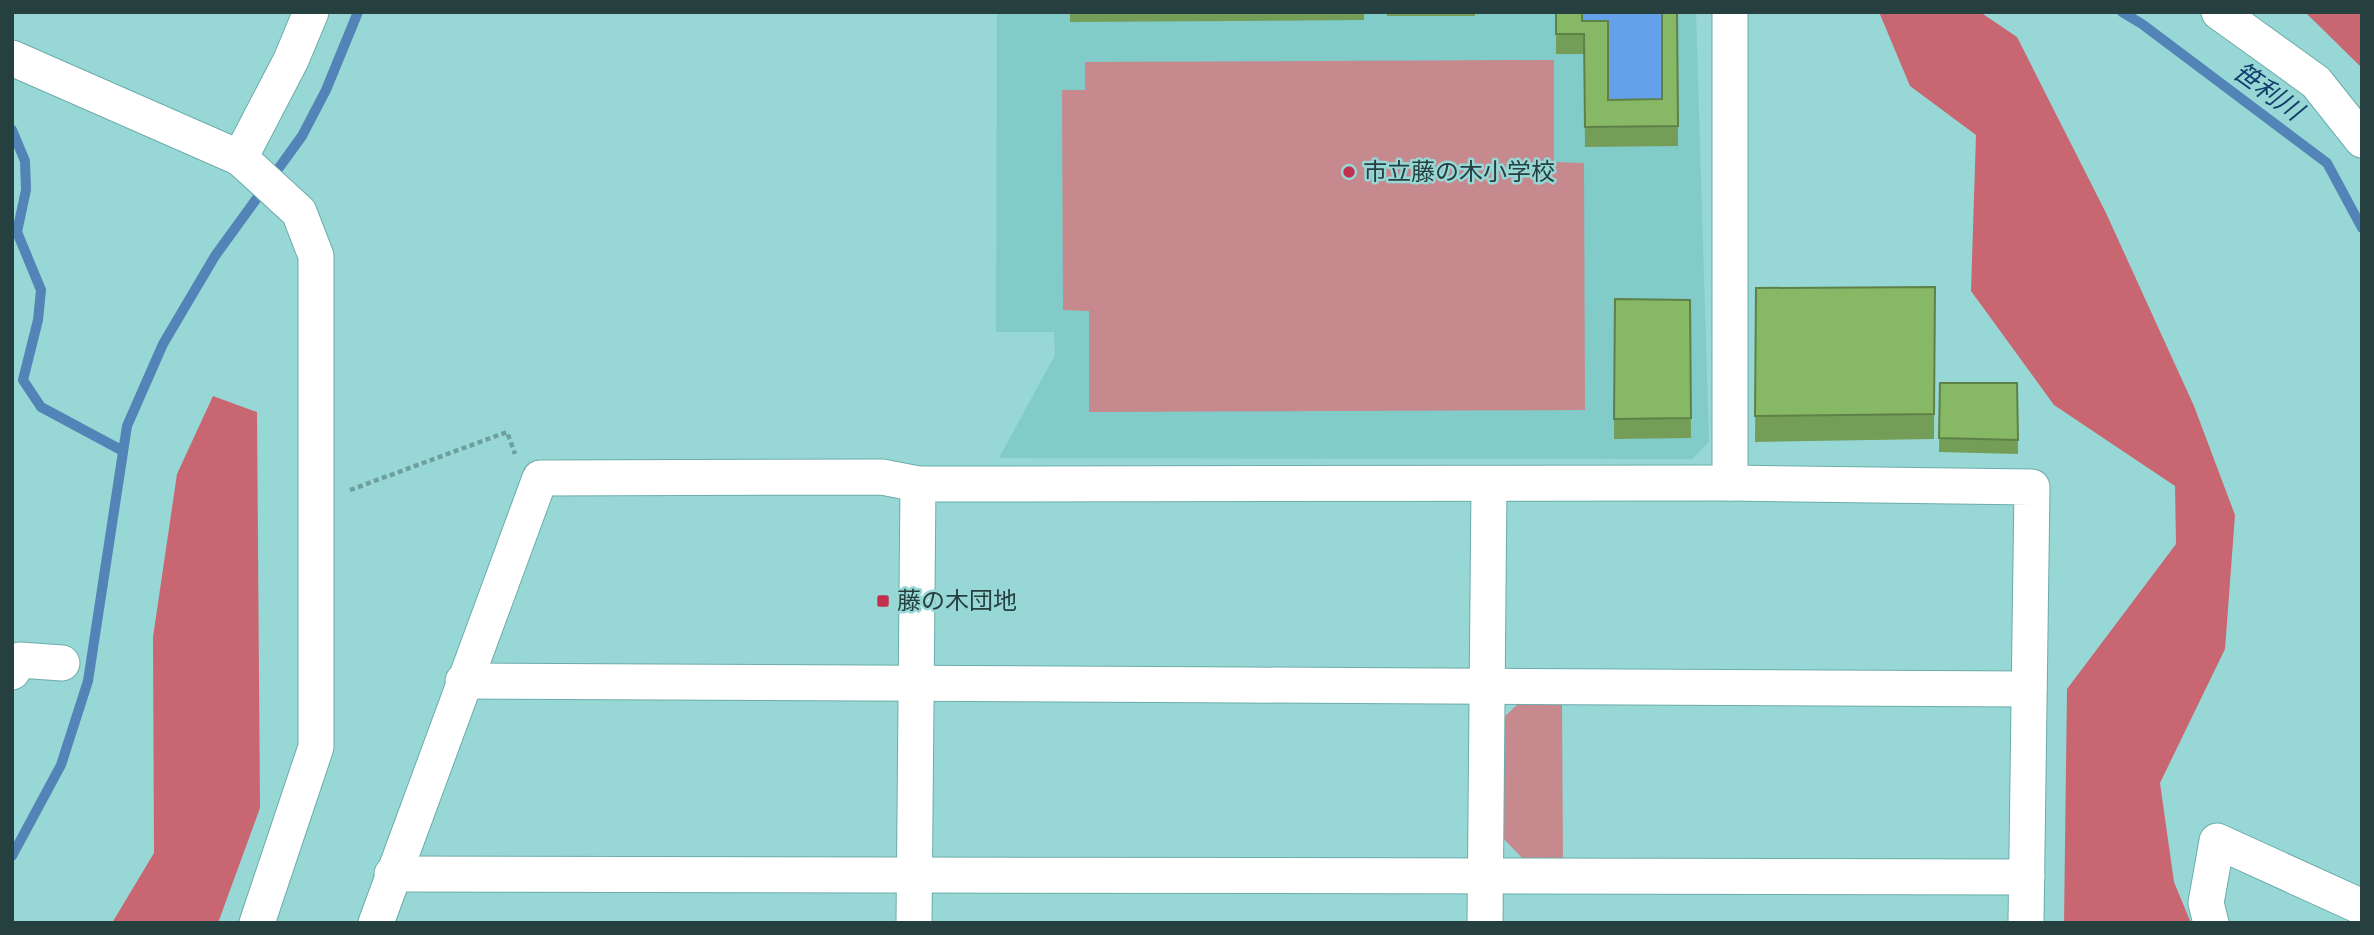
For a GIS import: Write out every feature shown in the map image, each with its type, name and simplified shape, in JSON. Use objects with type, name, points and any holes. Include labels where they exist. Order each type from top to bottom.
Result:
[{"type":"street","points":[[243,161],[311,12]]},
{"type":"street","points":[[1730,12],[1730,483]]},
{"type":"street","points":[[2219,12],[2316,82],[2362,141]]},
{"type":"street","points":[[18,60],[243,161],[299,212],[316,256],[316,747],[257,923]]},
{"type":"street","points":[[376,923],[540,478],[882,477],[918,484],[1730,483],[2032,487],[2026,923]]},
{"type":"street","points":[[914,923],[914,686],[918,484]]},
{"type":"street","points":[[1485,923],[1489,484]]},
{"type":"street","points":[[12,672],[20,660],[62,663]]},
{"type":"street","points":[[463,681],[914,686],[1488,684],[2029,689]]},
{"type":"street","points":[[2211,923],[2206,903],[2217,841],[2362,907]]},
{"type":"street","points":[[392,874],[2026,877]]},
{"type":"path","points":[[316,489],[338,494],[507,432],[532,499]]},
{"type":"shaded area","name":"市立藤の木小学校","points":[[997,12],[1696,12],[1709,442],[1692,459],[999,458],[1055,355],[1054,332],[996,332]]},
{"type":"shaded area","points":[[1879,12],[1980,12],[2017,37],[2106,213],[2194,406],[2235,515],[2225,649],[2160,783],[2174,882],[2191,923],[2064,923],[2067,689],[2176,544],[2175,486],[2054,405],[1971,291],[1976,135],[1910,86]]},
{"type":"shaded area","points":[[2305,12],[2362,12],[2362,68]]},
{"type":"shaded area","points":[[1554,60],[1554,162],[1584,163],[1585,410],[1089,412],[1089,311],[1063,310],[1062,90],[1085,90],[1085,62]]},
{"type":"shaded area","points":[[213,396],[257,412],[260,808],[218,923],[112,923],[154,853],[153,637],[177,474]]},
{"type":"shaded area","points":[[1522,700],[1562,700],[1563,860],[1524,860],[1503,838],[1502,719]]},
{"type":"water","points":[[1582,12],[1662,12],[1662,119],[1608,120],[1608,41],[1582,41]]},
{"type":"building","points":[[1556,12],[1582,12],[1582,21],[1608,21],[1608,100],[1662,99],[1662,12],[1677,12],[1678,126],[1585,127],[1584,34],[1556,34]]},
{"type":"building","points":[[1935,287],[1934,414],[1755,416],[1756,288]]},
{"type":"building","points":[[1615,299],[1690,300],[1691,418],[1614,419]]},
{"type":"building","points":[[1940,383],[2017,383],[2018,440],[1939,438]]},
{"type":"waterway","points":[[12,856],[61,765],[88,681],[127,426],[163,344],[215,256],[302,136],[326,90],[358,12]]},
{"type":"waterway","name":"笹利川","points":[[2122,12],[2142,24],[2327,163],[2362,228]]},
{"type":"waterway","points":[[12,130],[25,161],[26,190],[17,232],[41,290],[38,320],[23,380],[41,407],[123,451]]},
{"type":"place","name":"市立藤の木小学校","points":[[1349,172]]},
{"type":"place","name":"藤の木団地","points":[[883,601]]}]
